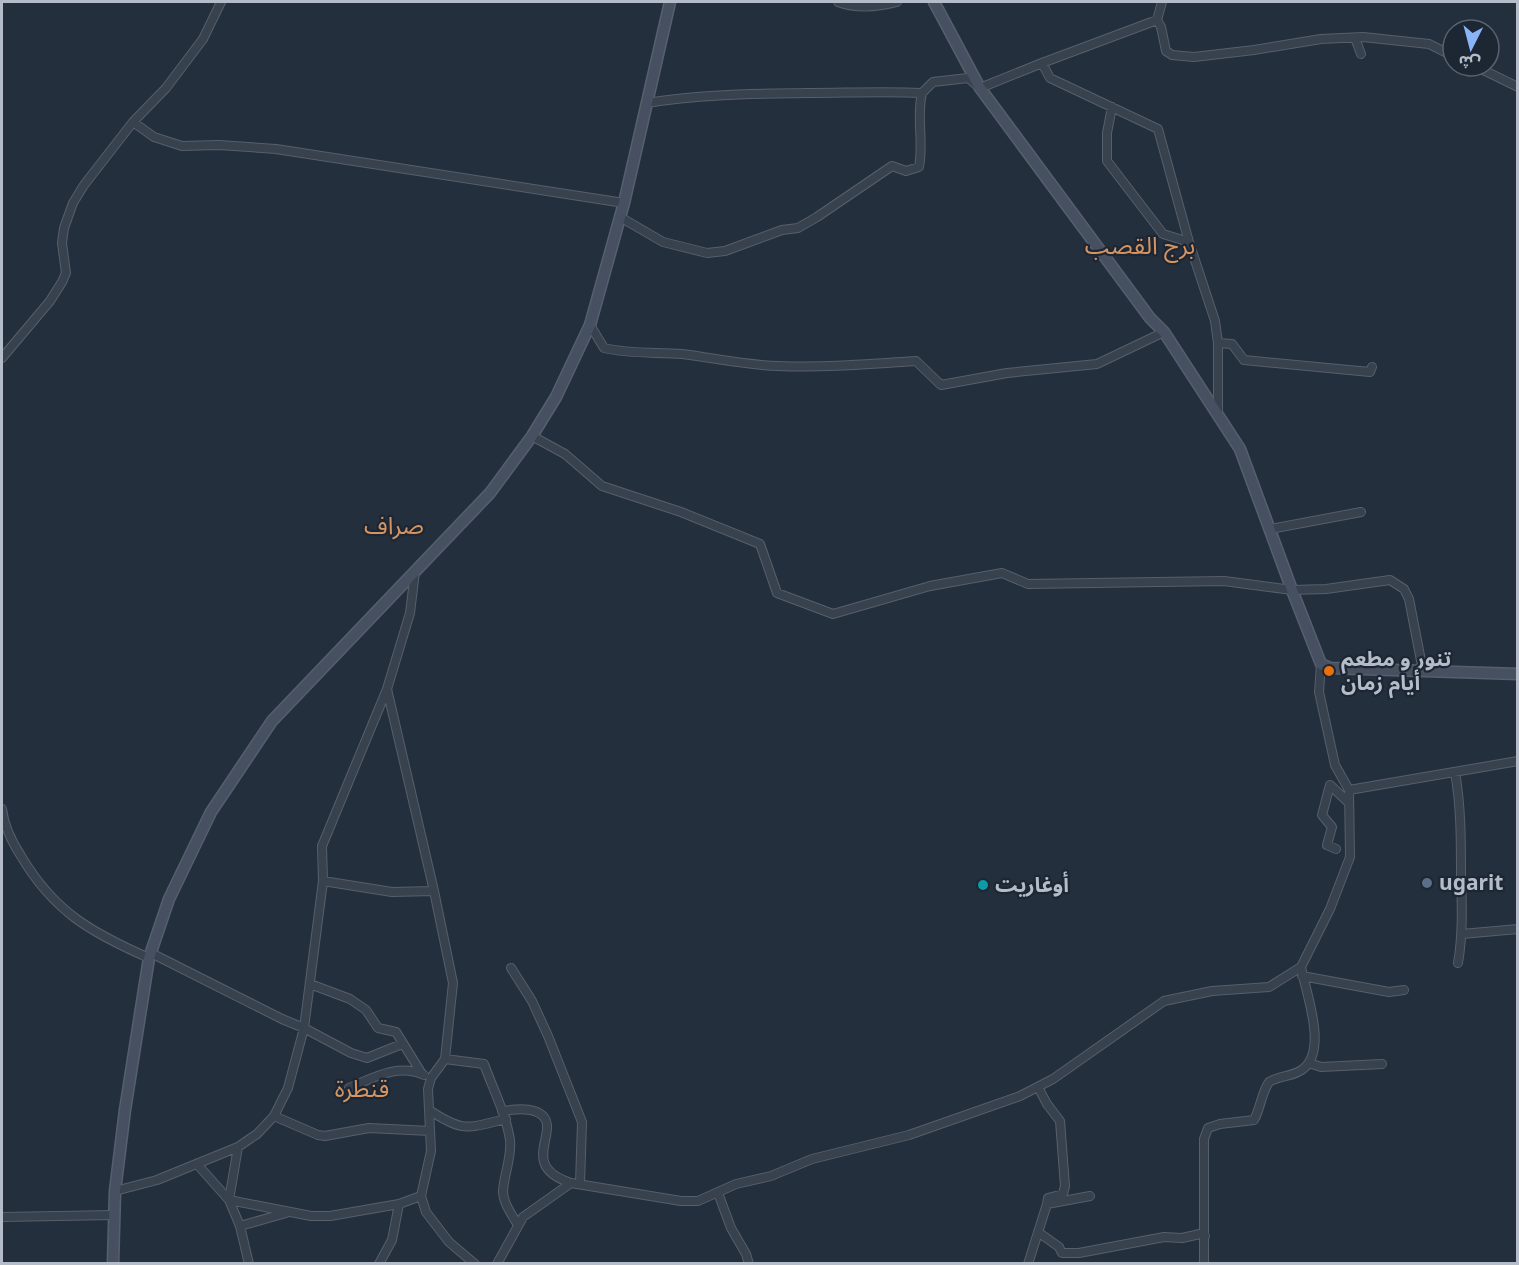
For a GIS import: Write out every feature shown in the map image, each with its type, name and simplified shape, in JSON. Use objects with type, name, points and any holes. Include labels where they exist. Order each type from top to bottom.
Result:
[{"type":"main road","points":[[113,1263],[115,1191],[125,1110],[150,955],[169,899],[212,812],[272,721],[490,493],[532,436],[556,397],[590,325],[624,203],[670,2]]},
{"type":"main road","points":[[934,2],[980,88],[1150,318],[1164,332],[1241,451],[1321,664],[1330,668],[1518,674]]},
{"type":"street","points":[[2,358],[50,301],[62,282],[66,273],[62,243],[64,228],[73,203],[84,185],[133,122],[166,88],[203,39],[221,2]]},
{"type":"street","points":[[838,2],[878,6],[897,2]]},
{"type":"street","points":[[1162,2],[1157,20],[1161,27],[1166,51],[1172,55],[1194,57],[1254,51],[1321,39],[1355,38],[1429,44],[1441,50]]},
{"type":"street","points":[[620,218],[663,242],[707,253],[725,251],[782,230],[798,228],[892,166],[906,171],[919,167],[922,150],[918,107],[922,93],[933,82],[968,78],[980,88],[1157,20]]},
{"type":"street","points":[[1355,38],[1361,54]]},
{"type":"street","points":[[1042,63],[1050,78],[1158,129],[1189,242],[1215,321],[1218,343],[1218,413]]},
{"type":"street","points":[[1499,78],[1518,87]]},
{"type":"street","points":[[647,103],[683,97],[749,93],[871,91],[922,93]]},
{"type":"street","points":[[1112,107],[1107,134],[1107,161],[1163,234],[1189,242]]},
{"type":"street","points":[[133,122],[154,137],[182,146],[276,149],[624,203]]},
{"type":"street","points":[[590,325],[604,348],[627,353],[681,354],[777,366],[835,366],[916,361],[941,385],[1007,373],[1097,364],[1164,332]]},
{"type":"street","points":[[1218,343],[1232,344],[1244,360],[1370,372],[1372,367]]},
{"type":"street","points":[[532,436],[565,454],[602,486],[681,513],[760,544],[777,593],[833,614],[930,586],[1002,573],[1028,584],[1224,581],[1292,590],[1326,589],[1390,580],[1404,589],[1409,599],[1423,671]]},
{"type":"street","points":[[1270,529],[1361,512]]},
{"type":"street","points":[[115,1191],[157,1180],[238,1147],[257,1134],[274,1116],[288,1088],[304,1028],[323,881],[322,846],[387,689],[410,614],[415,569]]},
{"type":"street","points":[[1204,1263],[1203,1149],[1208,1128],[1220,1124],[1254,1120],[1260,1110],[1264,1090],[1269,1082],[1293,1076],[1314,1056],[1315,1032],[1302,971],[1350,857],[1350,790],[1335,765],[1319,692],[1321,664]]},
{"type":"street","points":[[387,689],[453,983],[445,1059],[431,1078],[428,1089],[430,1163],[422,1185],[421,1196],[426,1212],[449,1242],[475,1263]]},
{"type":"street","points":[[1350,790],[1518,761]]},
{"type":"street","points":[[1455,772],[1460,801],[1462,934],[1458,963]]},
{"type":"street","points":[[1336,849],[1327,845],[1332,827],[1322,815],[1330,785],[1349,803]]},
{"type":"street","points":[[2,809],[3,819],[14,845],[48,896],[80,923],[106,939],[150,955],[304,1028],[351,1053],[367,1058],[402,1044]]},
{"type":"street","points":[[323,881],[392,892],[434,891]]},
{"type":"street","points":[[1462,934],[1518,929]]},
{"type":"street","points":[[511,968],[544,1027],[582,1122],[575,1183]]},
{"type":"street","points":[[429,1110],[449,1124],[460,1127],[469,1127],[504,1115],[531,1110],[540,1113],[545,1119],[546,1128],[544,1165],[549,1173],[558,1179],[681,1201],[698,1201],[736,1184],[771,1176],[812,1159],[909,1135],[1020,1096],[1053,1079],[1164,1001],[1212,991],[1269,987],[1302,971],[1389,992],[1404,990]]},
{"type":"street","points":[[310,984],[350,999],[366,1010],[378,1028],[396,1032],[422,1074]]},
{"type":"street","points":[[445,1059],[484,1064],[504,1115],[510,1142],[503,1191],[505,1202],[518,1225]]},
{"type":"street","points":[[1309,1063],[1322,1067],[1382,1064]]},
{"type":"street","points":[[349,1088],[394,1071],[406,1070],[431,1078]]},
{"type":"street","points":[[1038,1087],[1060,1121],[1065,1186],[1063,1194]]},
{"type":"street","points":[[274,1116],[318,1136],[332,1136],[369,1128],[430,1131]]},
{"type":"street","points":[[230,1200],[238,1147]]},
{"type":"street","points":[[197,1164],[230,1200],[240,1226],[249,1263]]},
{"type":"street","points":[[497,1263],[522,1217],[575,1183]]},
{"type":"street","points":[[718,1193],[731,1228],[749,1263]]},
{"type":"street","points":[[1028,1263],[1048,1198],[1072,1193],[1081,1197]]},
{"type":"street","points":[[230,1200],[311,1216],[330,1216],[399,1204],[421,1196]]},
{"type":"street","points":[[1047,1204],[1090,1196]]},
{"type":"street","points":[[379,1263],[392,1240],[399,1204]]},
{"type":"street","points":[[240,1226],[291,1212]]},
{"type":"street","points":[[2,1217],[114,1215]]},
{"type":"street","points":[[1038,1232],[1059,1247],[1062,1253],[1164,1237],[1182,1238],[1200,1234],[1205,1236]]},
{"type":"place","name":"تنور و مطعم أيام زمان","points":[[1329,671]]},
{"type":"place","name":"ugarit","points":[[1427,883]]},
{"type":"place","name":"أوغاريت","points":[[983,885]]},
{"type":"district","name":"برج القصب","points":[[1140,246]]},
{"type":"district","name":"صراف","points":[[394,526]]},
{"type":"district","name":"قنطرة","points":[[362,1089]]}]
